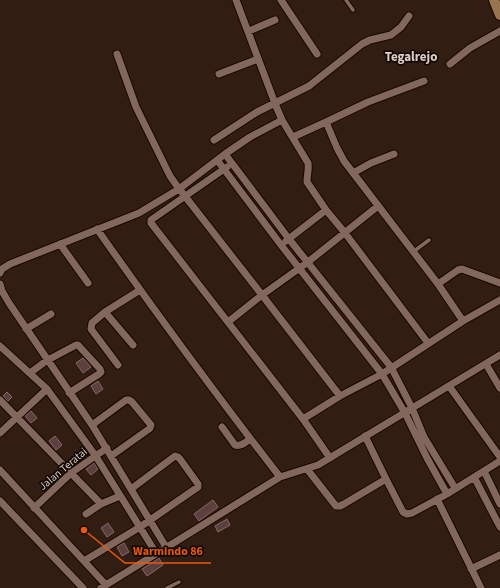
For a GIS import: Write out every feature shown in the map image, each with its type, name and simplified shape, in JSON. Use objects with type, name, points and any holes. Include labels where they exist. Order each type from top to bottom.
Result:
[{"type":"street","points":[[236,0],[281,118],[308,163],[307,182],[326,210],[428,343]]},
{"type":"street","points":[[281,0],[317,54]]},
{"type":"street","points":[[494,0],[500,15]]},
{"type":"street","points":[[214,140],[242,121],[309,86],[362,44],[396,32],[402,27],[409,16]]},
{"type":"street","points":[[249,31],[275,20]]},
{"type":"street","points":[[450,64],[470,48],[500,31]]},
{"type":"street","points":[[117,54],[136,107],[170,176],[340,396]]},
{"type":"street","points":[[219,74],[258,59]]},
{"type":"street","points":[[293,137],[368,102],[424,81]]},
{"type":"street","points":[[0,274],[2,269],[10,264],[139,213],[178,188],[250,137],[281,118]]},
{"type":"street","points":[[326,122],[344,161],[438,284],[463,321]]},
{"type":"street","points":[[225,154],[289,239],[391,367],[412,408],[421,439],[447,494]]},
{"type":"street","points":[[353,173],[371,163],[394,154]]},
{"type":"street","points":[[217,160],[281,245],[382,374],[421,439],[455,488]]},
{"type":"street","points":[[232,163],[152,220],[151,223],[303,418],[330,458]]},
{"type":"street","points":[[228,322],[308,262],[378,206]]},
{"type":"street","points":[[281,245],[326,210]]},
{"type":"street","points":[[97,229],[140,290],[250,439],[280,477]]},
{"type":"street","points":[[60,244],[88,283]]},
{"type":"street","points":[[438,284],[458,270],[462,269],[500,283]]},
{"type":"street","points":[[0,284],[2,291],[46,362],[92,425],[101,452],[120,496],[156,553]]},
{"type":"street","points":[[118,365],[91,329],[92,323],[105,312],[140,290]]},
{"type":"street","points":[[303,418],[340,396],[382,374],[463,321],[500,300]]},
{"type":"street","points":[[105,312],[133,345]]},
{"type":"street","points":[[26,329],[51,314]]},
{"type":"street","points":[[30,373],[46,362],[78,345],[101,372],[69,393]]},
{"type":"street","points":[[0,346],[47,389],[101,452],[111,456],[166,547]]},
{"type":"street","points":[[2,476],[84,561],[103,586],[280,477],[318,465],[500,356]]},
{"type":"street","points":[[486,364],[500,388]]},
{"type":"street","points":[[449,386],[500,457]]},
{"type":"street","points":[[0,434],[47,389]]},
{"type":"street","points":[[0,400],[101,504]]},
{"type":"street","points":[[92,425],[126,400],[129,400],[151,425],[149,429],[111,456]]},
{"type":"street","points":[[222,427],[237,446],[250,439]]},
{"type":"street","points":[[365,436],[403,512],[407,514],[412,513],[447,494],[500,461]]},
{"type":"street","name":"Jalan Teratai","points":[[34,508],[71,473],[101,452]]},
{"type":"street","points":[[84,561],[140,527],[198,487],[198,484],[180,459],[175,456],[131,489]]},
{"type":"street","points":[[307,469],[336,506],[344,504],[386,479]]},
{"type":"street","points":[[484,471],[500,504]]},
{"type":"street","points":[[474,477],[500,527]]},
{"type":"street","points":[[86,514],[101,504],[120,496]]},
{"type":"street","points":[[437,499],[481,588]]},
{"type":"street","points":[[0,501],[83,588]]},
{"type":"street","points":[[471,569],[500,555]]},
{"type":"lane","points":[[346,0],[354,10]]},
{"type":"lane","points":[[413,252],[429,240]]},
{"type":"lane","points":[[167,588],[179,582]]},
{"type":"building","points":[[83,358],[91,367],[83,373],[76,363]]},
{"type":"building","points":[[98,381],[103,389],[96,394],[91,386]]},
{"type":"building","points":[[7,392],[12,397],[8,401],[3,396]]},
{"type":"building","points":[[31,411],[37,418],[31,423],[25,416]]},
{"type":"building","points":[[55,436],[62,445],[56,450],[49,441]]},
{"type":"building","points":[[94,463],[98,469],[91,475],[86,469]]},
{"type":"building","points":[[213,500],[218,507],[199,521],[194,514]]},
{"type":"building","points":[[227,519],[230,525],[218,532],[215,526]]},
{"type":"building","points":[[108,523],[114,532],[107,537],[101,528]]},
{"type":"building","points":[[124,543],[129,552],[122,556],[117,547]]},
{"type":"building","points":[[159,558],[163,565],[147,576],[142,569]]},
{"type":"place","name":"Warmindo 86","points":[[84,530]]},
{"type":"district","name":"Tegalrejo","points":[[411,57]]}]
